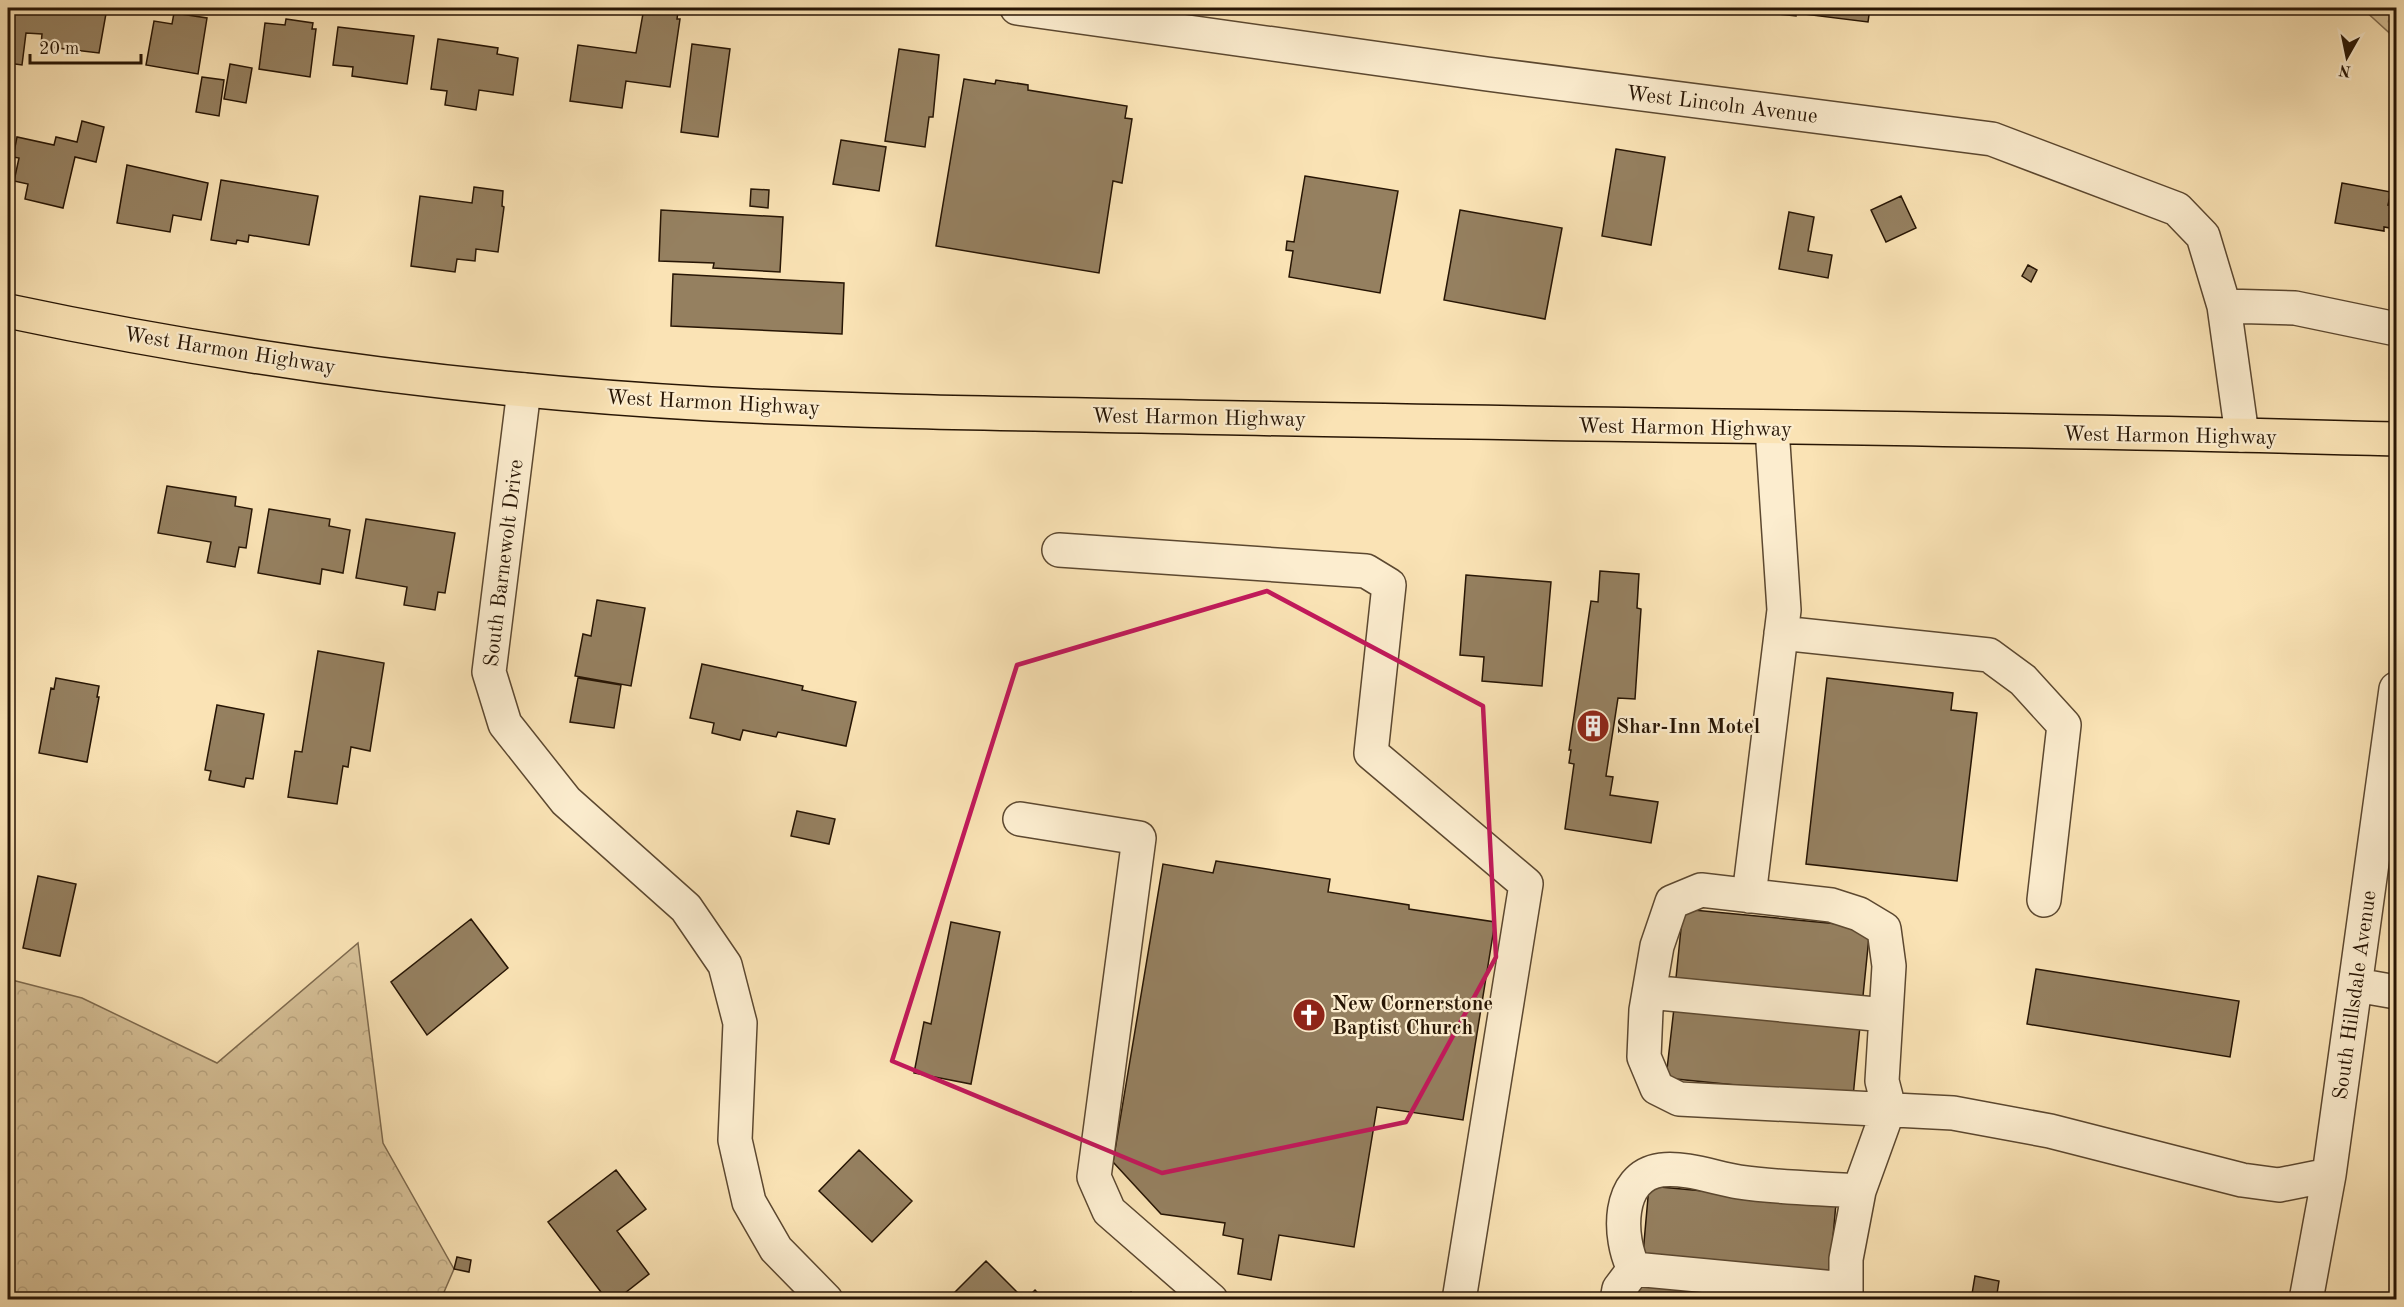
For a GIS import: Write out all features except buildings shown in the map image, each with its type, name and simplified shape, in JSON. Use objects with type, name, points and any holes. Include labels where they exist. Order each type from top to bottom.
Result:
[{"type":"main road","name":"West Harmon Highway","points":[[8,311],[168,342],[272,358],[524,390],[713,404],[2397,440]]},
{"type":"street","name":"West Lincoln Avenue","points":[[1017,8],[1487,74],[1992,139],[2177,209],[2203,236],[2224,306],[2242,435]]},
{"type":"street","points":[[2224,306],[2295,309],[2397,329]]},
{"type":"street","name":"South Barnewolt Drive","points":[[524,390],[489,672],[505,724],[566,801],[686,908],[724,965],[740,1023],[735,1140],[749,1202],[776,1249],[826,1299]]},
{"type":"street","points":[[1749,896],[1784,610],[1772,428]]},
{"type":"street","points":[[1059,550],[1366,571],[1389,585],[1371,753],[1526,884],[1459,1299]]},
{"type":"street","points":[[1781,633],[1989,656],[2022,680],[2064,725],[2043,900]]},
{"type":"street","name":"South Hillsdale Avenue","points":[[2306,1299],[2329,1175],[2397,689]]},
{"type":"street","points":[[1020,819],[1139,838],[1094,1177],[1109,1210],[1211,1299]]},
{"type":"street","points":[[1634,1269],[1846,1294],[1846,1259],[1859,1191],[1889,1108],[1882,1080],[1889,966],[1884,929],[1859,914],[1831,905],[1701,890],[1672,902],[1657,946],[1649,992],[1644,1057],[1657,1088],[1679,1099],[1839,1108],[1889,1108],[1953,1113],[2050,1131],[2242,1180],[2279,1185],[2329,1175]]},
{"type":"street","points":[[2355,985],[2397,992]]},
{"type":"street","points":[[1649,992],[1885,1015]]},
{"type":"street","points":[[1634,1269],[1625,1251],[1621,1224],[1629,1195],[1643,1177],[1661,1170],[1687,1172],[1740,1182],[1859,1191]]},
{"type":"street","points":[[1617,1299],[1619,1289],[1634,1269]]},
{"type":"highlighted area","points":[[1267,591],[1483,706],[1496,957],[1406,1122],[1162,1173],[892,1061],[1017,665]]},
{"type":"green space","points":[[2362,8],[2396,8],[2396,39]]},
{"type":"green space","points":[[358,943],[383,1143],[454,1269],[441,1299],[8,1299],[8,979],[82,998],[217,1063]]},
{"type":"place","name":"Shar-Inn Motel","points":[[1593,726]]},
{"type":"place","name":"New Cornerstone Baptist Church","points":[[1309,1015]]}]
